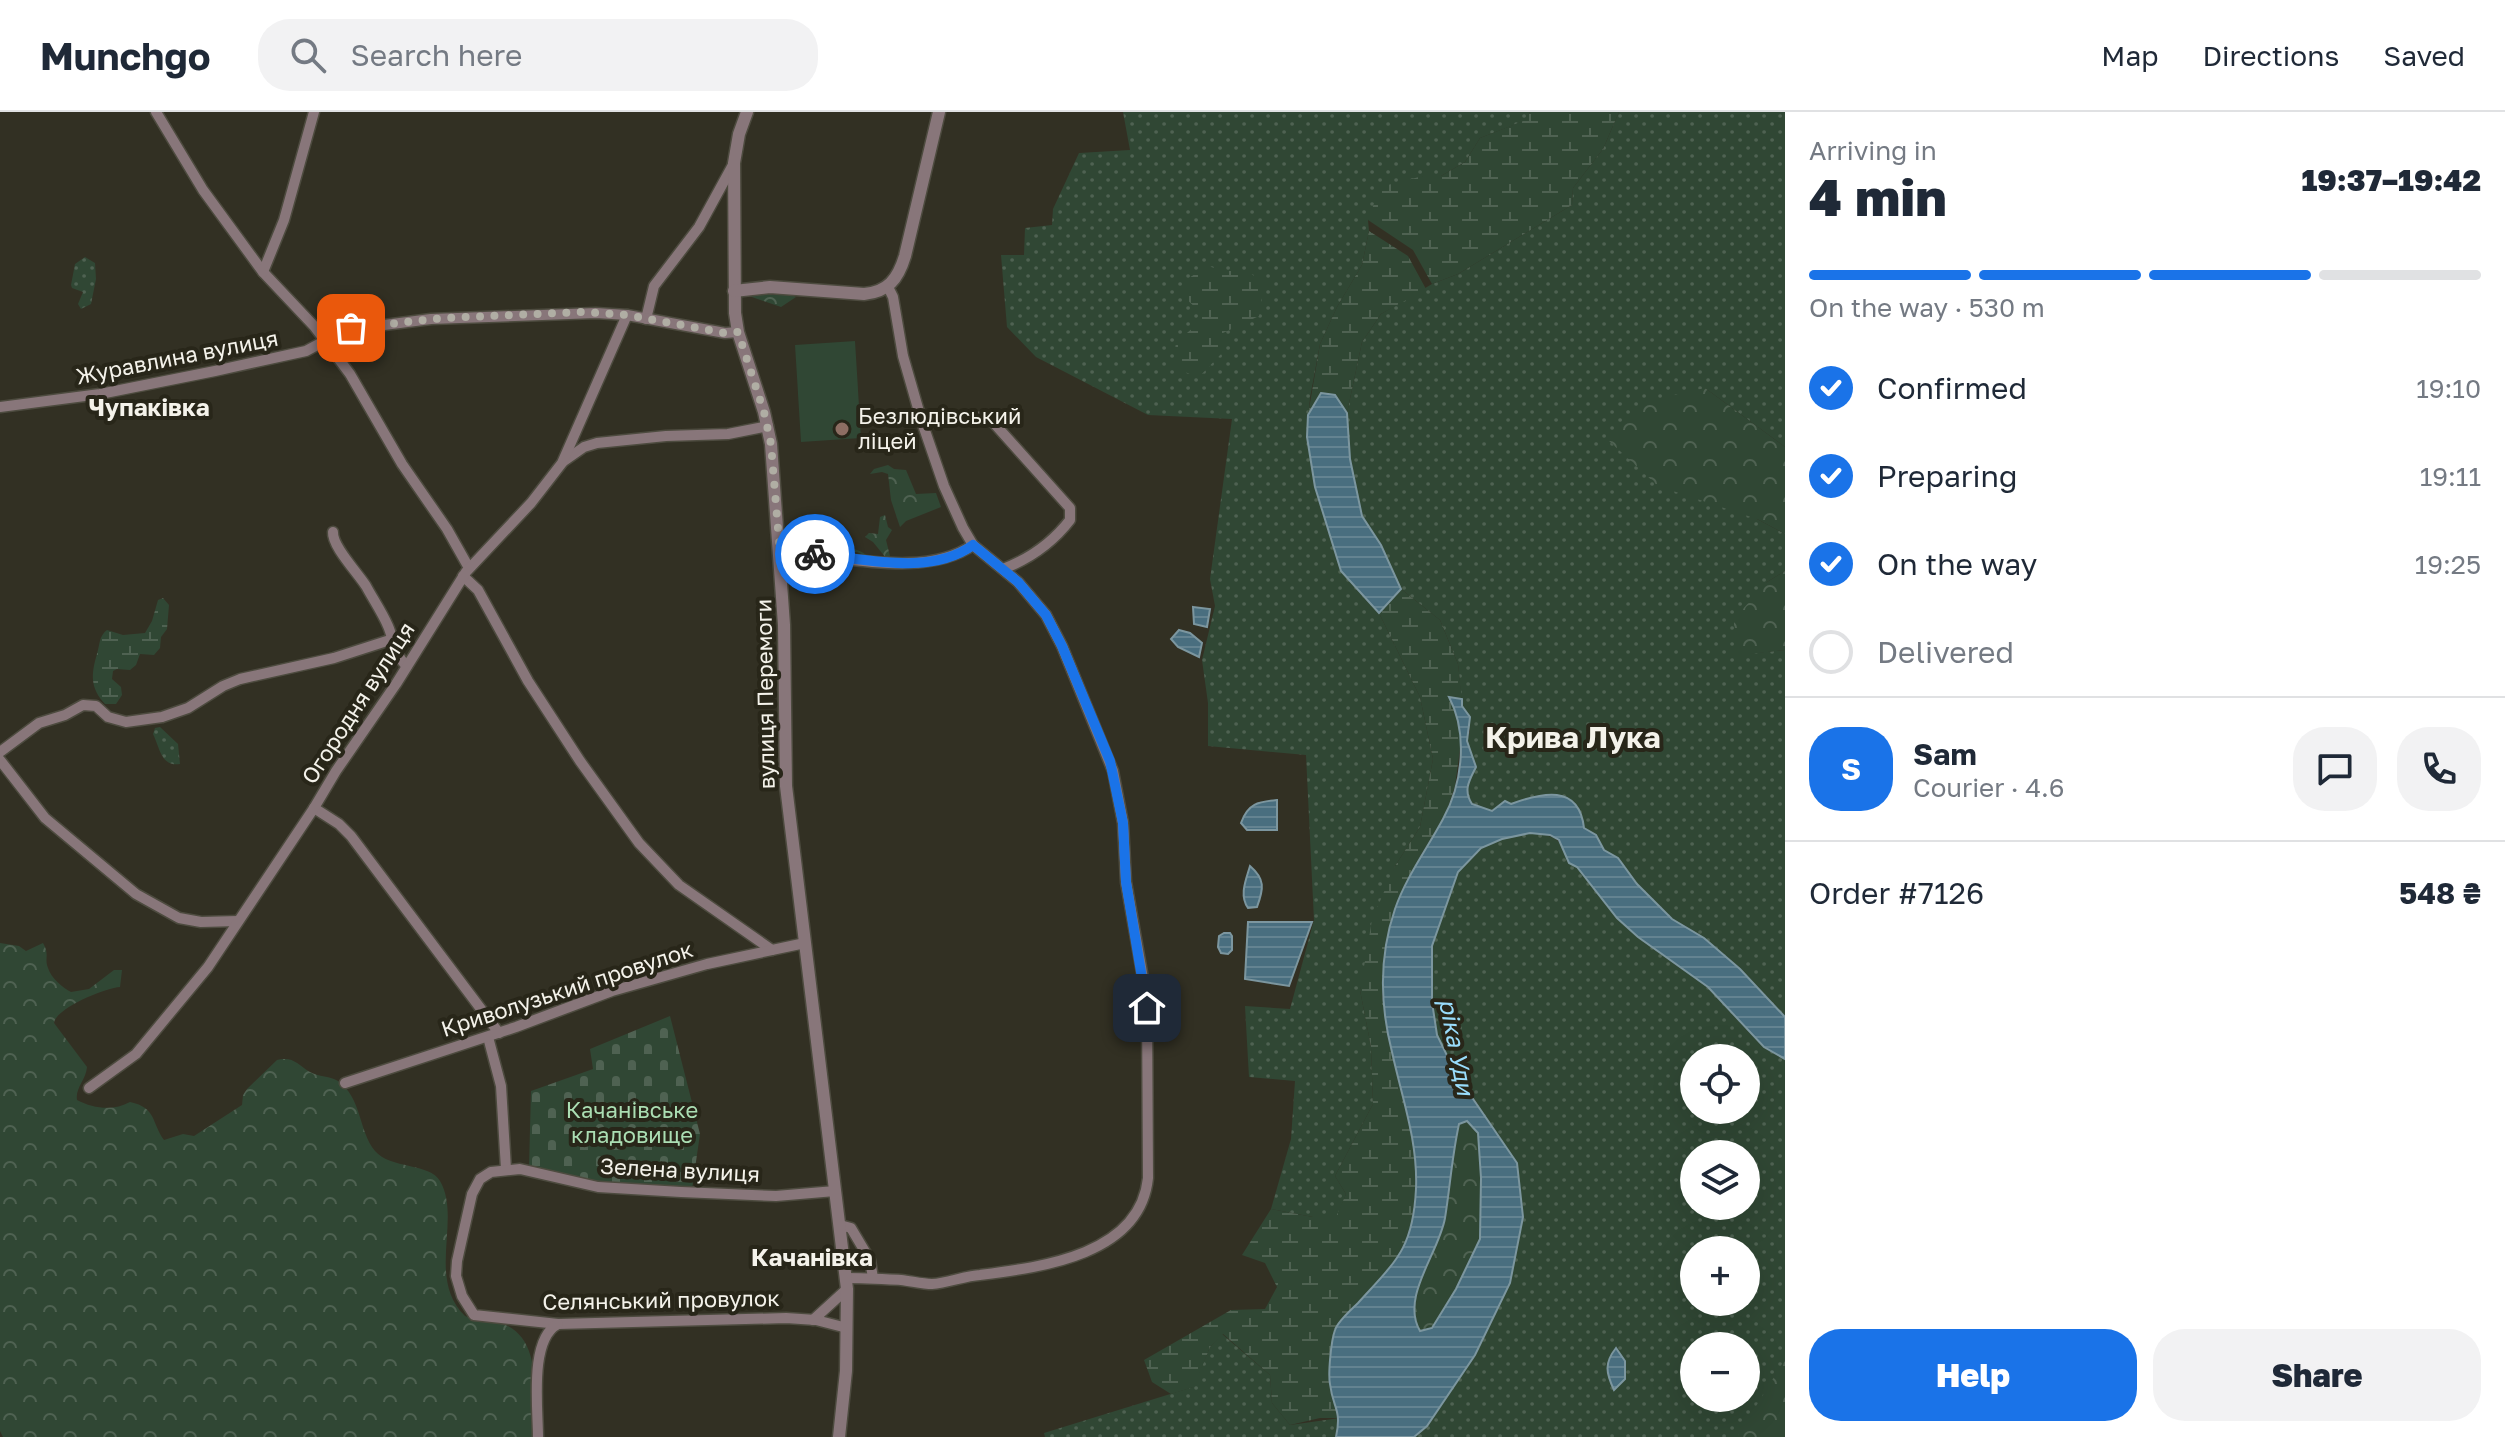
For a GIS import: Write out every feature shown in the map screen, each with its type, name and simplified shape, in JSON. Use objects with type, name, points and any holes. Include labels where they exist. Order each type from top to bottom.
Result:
[{"type":"street","points":[[156,112],[197,181],[263,272],[326,340],[356,384],[402,464],[447,529],[466,572],[528,681],[639,843],[679,885],[772,950]]},
{"type":"street","points":[[263,272],[287,210],[314,112]]},
{"type":"street","points":[[646,319],[654,286],[699,227],[734,163],[747,112]]},
{"type":"street","points":[[734,291],[770,287],[868,294],[888,287],[897,277],[905,256],[939,112]]},
{"type":"street","name":"вулиця Перемоги","points":[[734,163],[734,291],[738,332],[768,426],[774,466],[784,625],[785,772],[846,1283],[845,1385],[839,1437]]},
{"type":"street","points":[[813,1320],[846,1283],[873,1278],[932,1284],[1025,1270],[1062,1261],[1126,1227],[1136,1214],[1147,1188],[1147,1001],[1126,882],[1123,823],[1116,781],[1054,629],[1034,599],[973,545],[944,486],[903,356],[893,297],[888,287]]},
{"type":"street","name":"Журавлина вулиця","points":[[0,407],[100,394],[215,371],[298,353],[345,330],[431,319],[573,312],[627,315],[719,332],[738,332]]},
{"type":"street","name":"Огородня вулиця","points":[[89,1088],[140,1050],[208,967],[466,572],[531,503],[562,463],[627,315]]},
{"type":"street","points":[[922,422],[951,418],[992,421],[1070,508],[1070,520],[1060,532],[1025,559],[1003,569]]},
{"type":"street","points":[[562,463],[584,447],[597,443],[728,434],[768,426]]},
{"type":"street","points":[[333,532],[335,543],[362,580],[393,639],[398,657],[407,666]]},
{"type":"street","points":[[780,553],[823,555],[866,562],[906,562],[954,557],[973,545]]},
{"type":"street","points":[[0,752],[39,723],[65,715],[83,705],[96,706],[108,717],[126,722],[162,717],[188,708],[231,682],[334,658],[393,639]]},
{"type":"street","points":[[0,760],[45,818],[136,894],[179,918],[201,922],[238,921]]},
{"type":"street","points":[[314,808],[345,830],[494,1035],[501,1086],[506,1169]]},
{"type":"street","name":"Криволузький провулок","points":[[345,1083],[494,1035],[612,991],[707,964],[805,943]]},
{"type":"street","name":"Зелена вулиця","points":[[506,1169],[520,1169],[612,1189],[770,1196],[835,1191]]},
{"type":"street","name":"Селянський провулок","points":[[506,1169],[491,1172],[478,1181],[467,1208],[456,1276],[462,1296],[474,1315],[558,1324],[772,1317],[813,1320],[847,1328]]},
{"type":"street","points":[[840,1225],[851,1228],[870,1260],[873,1278]]},
{"type":"street","points":[[538,1437],[540,1349],[548,1332],[558,1324]]},
{"type":"green space","points":[[1123,112],[1530,112],[1524,121],[1480,138],[1465,162],[1441,176],[1423,176],[1368,220],[1369,231],[1362,265],[1320,344],[1310,398],[1307,437],[1315,487],[1341,571],[1379,613],[1420,697],[1433,759],[1420,827],[1395,866],[1360,990],[1371,1047],[1373,1104],[1335,1176],[1346,1194],[1337,1217],[1313,1217],[1271,1209],[1291,1139],[1295,1081],[1249,1077],[1245,1006],[1290,1009],[1314,920],[1306,755],[1208,746],[1208,703],[1202,660],[1215,606],[1210,579],[1232,419],[1148,415],[1036,357],[1007,327],[1001,255],[1024,255],[1025,228],[1052,225],[1053,209],[1079,153],[1130,150]]},
{"type":"green space","points":[[1530,112],[1619,112],[1603,149],[1573,188],[1572,205],[1458,274],[1432,284],[1413,250],[1368,220],[1380,187],[1423,176],[1441,176],[1465,162],[1480,138],[1523,121]]},
{"type":"green space","points":[[1619,112],[1785,112],[1785,447],[1705,388],[1757,519],[1785,534],[1785,571],[1767,582],[1734,655],[1785,650],[1785,1017],[1740,969],[1704,938],[1672,919],[1637,884],[1618,858],[1604,850],[1596,835],[1584,828],[1581,814],[1567,798],[1546,795],[1511,804],[1505,801],[1492,811],[1472,804],[1467,790],[1476,767],[1467,741],[1470,731],[1462,705],[1458,664],[1440,620],[1401,589],[1381,545],[1362,516],[1350,459],[1347,413],[1362,342],[1381,314],[1432,284],[1458,274],[1572,205],[1573,188],[1603,149]]},
{"type":"green space","points":[[1369,231],[1408,256],[1426,289],[1381,314],[1362,342],[1347,413],[1335,396],[1321,393],[1308,415],[1320,344],[1362,265]]},
{"type":"green space","points":[[85,257],[95,263],[96,279],[91,304],[81,309],[78,304],[83,292],[71,285],[75,264]]},
{"type":"green space","points":[[1208,266],[1224,271],[1248,271],[1264,284],[1259,316],[1223,333],[1222,353],[1199,377],[1173,368],[1176,342],[1193,328],[1200,312],[1180,293],[1184,281]]},
{"type":"green space","points":[[765,292],[796,297],[781,307],[749,296]]},
{"type":"green space","points":[[855,341],[861,438],[801,442],[795,345]]},
{"type":"green space","points":[[1705,388],[1785,447],[1785,534],[1757,519],[1658,486],[1608,440],[1644,402]]},
{"type":"green space","points":[[888,465],[906,470],[916,494],[936,493],[941,507],[906,521],[900,527],[891,500],[888,474],[870,474],[874,469]]},
{"type":"green space","points":[[885,515],[892,530],[886,540],[890,556],[886,558],[865,537],[869,533],[878,534],[880,517]]},
{"type":"green space","points":[[823,539],[858,551],[869,557],[857,552],[805,545]]},
{"type":"green space","points":[[1785,571],[1785,650],[1734,656],[1734,619],[1767,582]]},
{"type":"green space","points":[[1401,589],[1440,620],[1458,664],[1462,699],[1450,698],[1462,734],[1455,786],[1445,816],[1422,853],[1395,908],[1382,996],[1391,1050],[1414,1139],[1416,1189],[1409,1239],[1329,1383],[1340,1418],[1320,1418],[1290,1425],[1272,1403],[1270,1375],[1223,1334],[1210,1347],[1194,1387],[1171,1394],[1152,1382],[1144,1360],[1231,1310],[1265,1309],[1277,1287],[1265,1263],[1242,1255],[1271,1209],[1313,1217],[1336,1217],[1346,1194],[1335,1176],[1373,1104],[1371,1047],[1360,990],[1372,920],[1395,866],[1420,827],[1433,759],[1420,697],[1379,613]]},
{"type":"green space","points":[[163,598],[169,605],[167,629],[161,637],[160,648],[154,655],[140,654],[136,665],[130,670],[113,671],[112,679],[121,687],[122,695],[116,704],[105,704],[93,680],[102,635],[107,630],[123,635],[145,633],[158,600]]},
{"type":"green space","points":[[160,727],[178,744],[180,764],[169,763],[162,755],[153,734],[155,728]]},
{"type":"green space","points":[[1530,833],[1556,839],[1569,863],[1577,866],[1617,918],[1638,937],[1708,987],[1764,1047],[1785,1059],[1785,1437],[1414,1437],[1427,1426],[1475,1355],[1510,1283],[1478,1104],[1456,1074],[1437,1035],[1432,1002],[1432,946],[1458,872],[1481,848],[1502,839]]},
{"type":"green space","points":[[0,943],[19,946],[26,951],[43,943],[50,972],[71,992],[89,989],[114,970],[122,970],[120,987],[72,1005],[54,1023],[87,1067],[77,1100],[104,1108],[130,1102],[139,1105],[149,1112],[164,1140],[183,1134],[194,1136],[242,1105],[247,1089],[277,1060],[291,1060],[313,1074],[335,1079],[346,1088],[375,1151],[390,1161],[428,1171],[440,1181],[448,1213],[446,1267],[454,1301],[465,1316],[508,1326],[527,1347],[534,1376],[534,1437],[3,1437],[0,1431]]},
{"type":"green space","name":"Качанівське кладовище","points":[[670,1016],[700,1134],[692,1189],[606,1185],[529,1168],[531,1091],[593,1069],[590,1049]]},
{"type":"green space","points":[[1467,1121],[1478,1133],[1480,1239],[1432,1329],[1420,1331],[1415,1317],[1418,1289],[1445,1218],[1459,1124]]},
{"type":"green space","points":[[1222,1334],[1270,1375],[1272,1403],[1290,1425],[1340,1418],[1336,1437],[1045,1437],[1044,1433],[1193,1387],[1210,1347]]},
{"type":"green space","points":[[1785,1359],[1785,1428],[1777,1437],[1737,1437],[1752,1412],[1760,1412],[1760,1400]]},
{"type":"water","points":[[1321,393],[1335,395],[1347,413],[1350,459],[1362,516],[1381,545],[1401,589],[1379,613],[1341,571],[1315,487],[1307,437],[1308,415]]},
{"type":"water","points":[[1193,607],[1210,609],[1207,627],[1194,624]]},
{"type":"water","points":[[1179,630],[1190,633],[1202,643],[1199,657],[1178,647],[1171,639]]},
{"type":"water","points":[[1449,697],[1462,699],[1462,706],[1470,717],[1467,741],[1476,767],[1467,790],[1472,804],[1492,811],[1505,801],[1511,804],[1534,797],[1557,795],[1575,804],[1584,828],[1596,835],[1604,850],[1618,858],[1637,884],[1672,919],[1704,938],[1740,969],[1785,1017],[1785,1059],[1764,1047],[1708,987],[1638,937],[1617,918],[1577,867],[1569,863],[1559,840],[1550,835],[1530,833],[1502,839],[1481,848],[1458,872],[1432,946],[1432,1002],[1437,1035],[1456,1074],[1517,1163],[1523,1217],[1510,1283],[1475,1355],[1427,1426],[1414,1437],[1336,1437],[1338,1415],[1329,1373],[1335,1330],[1400,1253],[1414,1209],[1414,1154],[1385,1016],[1384,963],[1395,909],[1455,790],[1461,742]],"holes":[[[1467,1121],[1478,1133],[1480,1239],[1456,1289],[1432,1328],[1420,1331],[1415,1318],[1415,1304],[1445,1218],[1459,1124]]]},
{"type":"water","points":[[1277,800],[1277,830],[1247,830],[1241,823],[1254,805]]},
{"type":"water","points":[[1250,866],[1261,880],[1262,889],[1257,907],[1248,908],[1244,893]]},
{"type":"water","points":[[1248,922],[1312,922],[1289,986],[1245,979]]},
{"type":"water","points":[[1224,933],[1232,936],[1232,950],[1228,954],[1221,953],[1218,947],[1219,936]]},
{"type":"water","points":[[1616,1348],[1625,1361],[1625,1379],[1614,1390],[1608,1368]]},
{"type":"way so far","points":[[351,328],[444,318],[582,312],[627,315],[725,333],[738,332],[771,444],[780,553],[815,554]]},
{"type":"place","name":"Безлюдівський ліцей","points":[[842,429]]},
{"type":"district","name":"Чупаківка","points":[[149,408]]},
{"type":"district","name":"Крива Лука","points":[[1573,738]]},
{"type":"district","name":"Качанівка","points":[[812,1258]]},
{"type":"route","points":[[815,554],[863,561],[915,562],[954,557],[973,545],[1026,589],[1041,607],[1059,638],[1116,781],[1123,823],[1126,882],[1147,1008]]},
{"type":"water label","name":"ріка Уди","points":[[1456,1047]]}]
